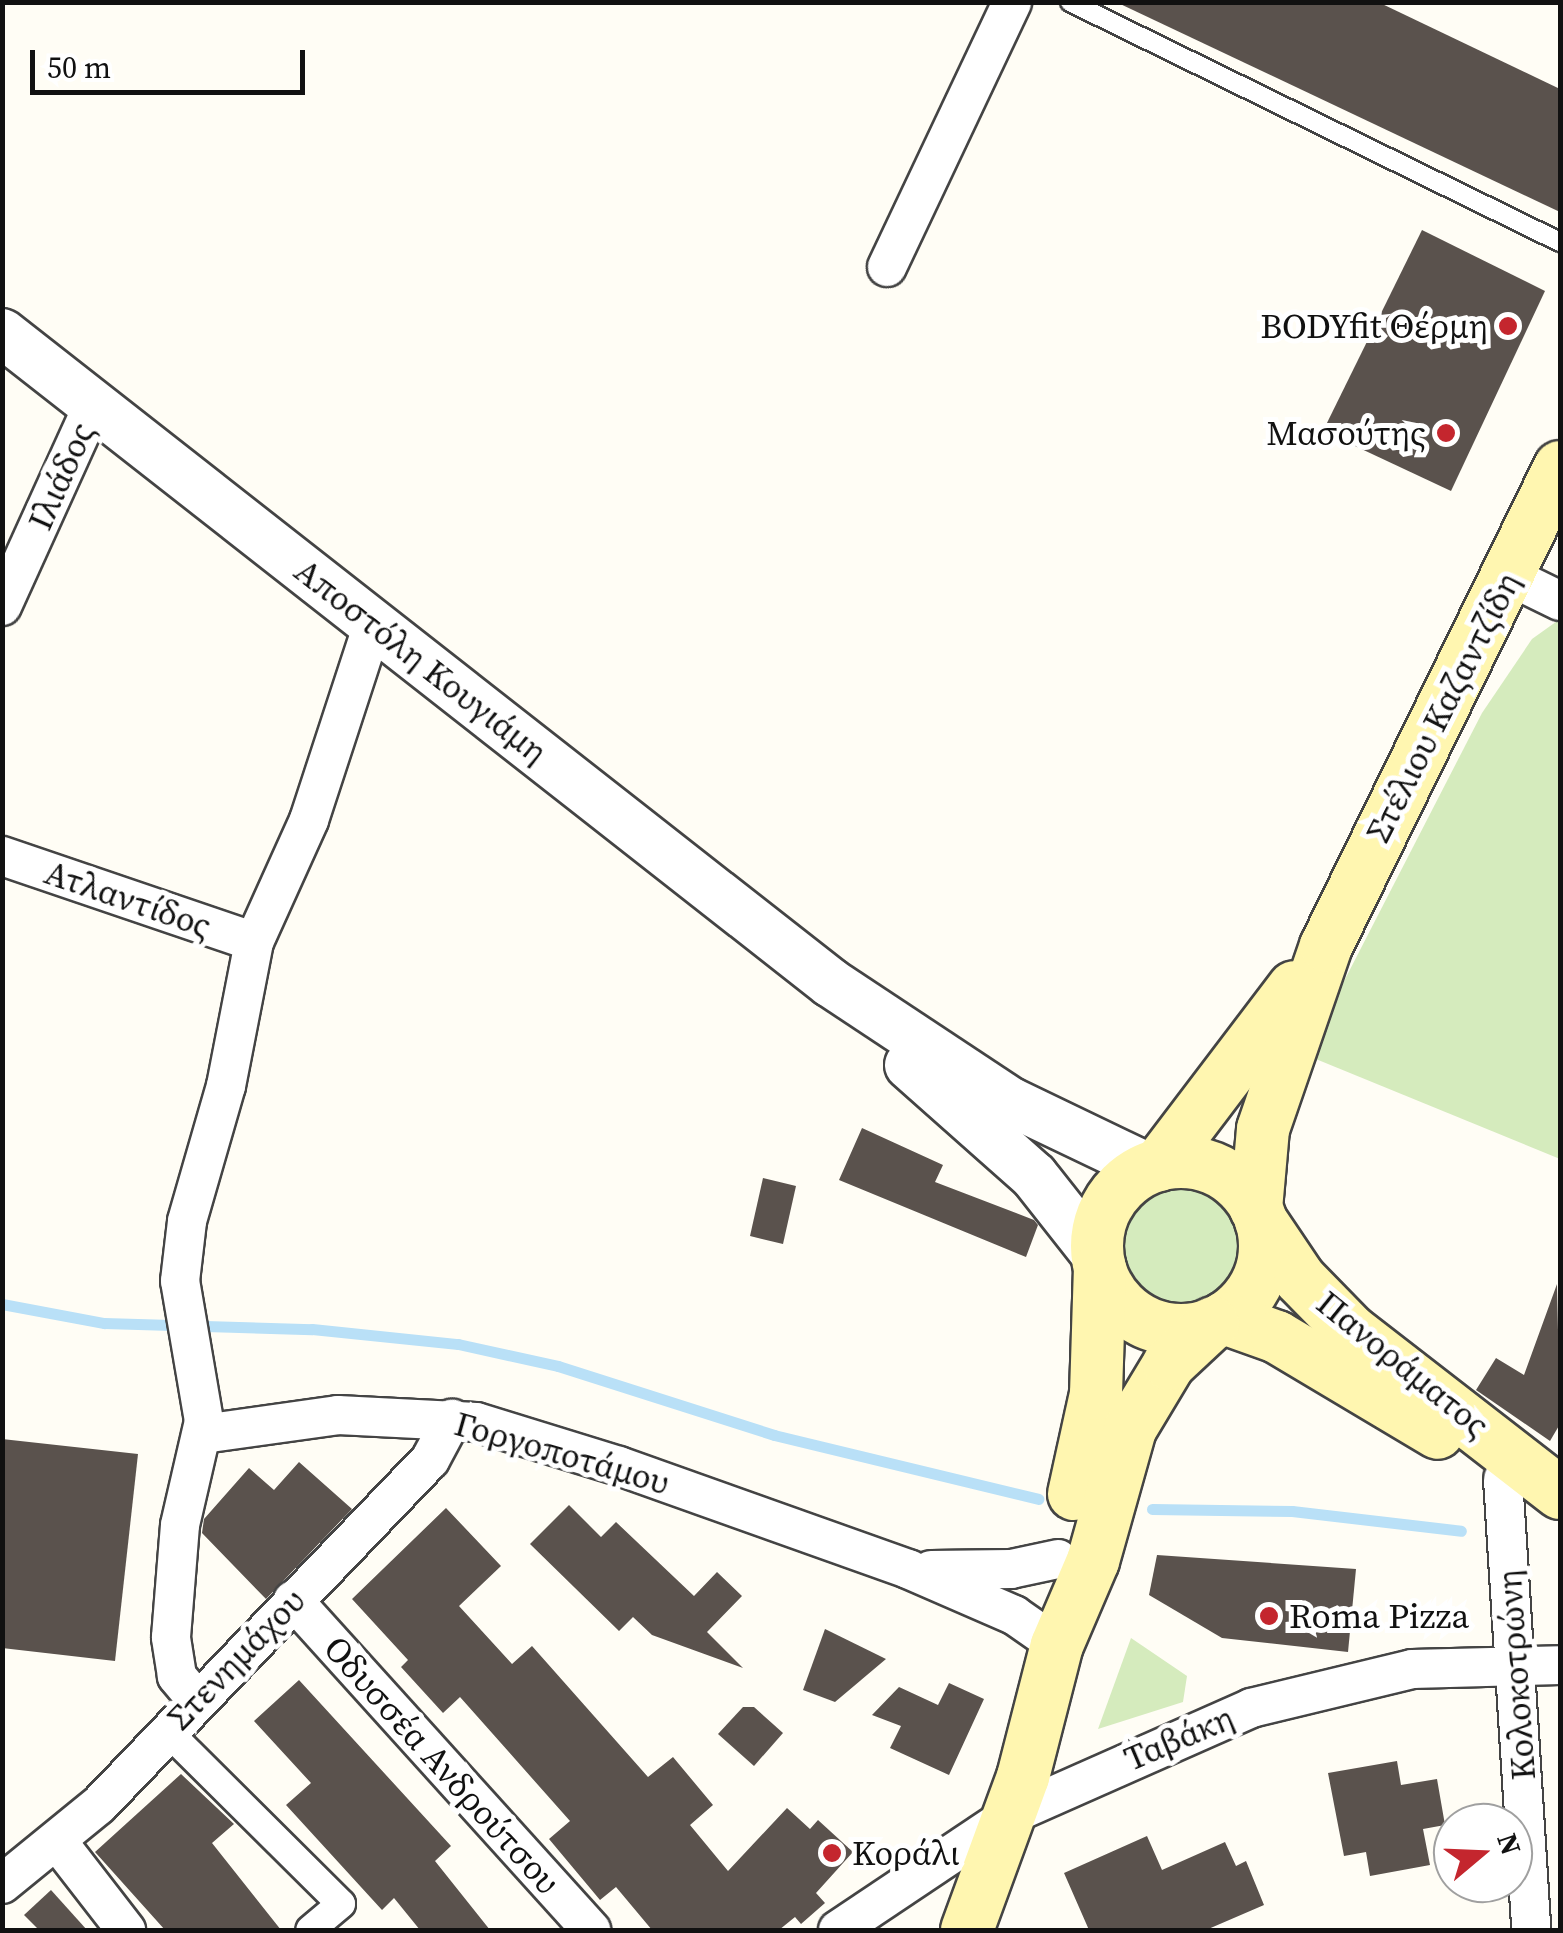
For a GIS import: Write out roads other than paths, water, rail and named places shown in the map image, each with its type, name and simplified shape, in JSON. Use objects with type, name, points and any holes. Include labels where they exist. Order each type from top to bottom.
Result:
[{"type":"main road","name":"Στέλιου Καζαντζίδη","points":[[1258,1215],[1264,1130],[1326,946],[1560,467]]},
{"type":"main road","name":"Στέλιου Καζαντζίδη","points":[[1154,1166],[1326,946]]},
{"type":"main road","points":[[967,1930],[1010,1815],[1057,1645],[1085,1510],[1099,1367],[1099,1263],[1108,1204],[1154,1166],[1215,1169],[1258,1215],[1261,1270],[1243,1302],[1155,1384],[1085,1510]]},
{"type":"main road","name":"Πανοράματος","points":[[1258,1215],[1300,1279],[1351,1331],[1560,1493]]},
{"type":"main road","points":[[1099,1263],[1116,1298],[1145,1322],[1181,1330],[1219,1321]]},
{"type":"main road","name":"Πανοράματος","points":[[1219,1321],[1277,1336],[1503,1479],[1560,1510]]},
{"type":"street","points":[[887,266],[1012,2]]},
{"type":"street","name":"Αποστόλη Κουγιάμη","points":[[6,331],[831,984],[1011,1102],[1154,1166]]},
{"type":"street","name":"Ιλιάδος","points":[[2,606],[95,401]]},
{"type":"street","points":[[1509,576],[1560,601]]},
{"type":"street","points":[[196,1699],[178,1676],[170,1637],[180,1524],[204,1427],[180,1281],[187,1221],[226,1086],[254,942],[309,820],[374,624]]},
{"type":"street","name":"Ατλαντίδος","points":[[2,856],[254,942]]},
{"type":"street","name":"Αποστόλη Κουγιάμη","points":[[831,984],[900,1056],[1034,1176],[1099,1263]]},
{"type":"street","name":"Γοργοποτάμου","points":[[204,1427],[286,1417],[452,1419],[588,1455],[908,1569],[1014,1615],[1057,1645]]},
{"type":"street","name":"Στενημάχου","points":[[2,1884],[58,1841],[430,1460],[452,1419]]},
{"type":"street","name":"Κολοκοτρώνη","points":[[1503,1479],[1531,1930]]},
{"type":"street","name":"Γοργοποτάμου","points":[[908,1569],[1011,1569],[1085,1510]]},
{"type":"street","name":"Οδυσσέα Ανδρούτσου","points":[[292,1600],[591,1930]]},
{"type":"street","name":"Ταβάκη","points":[[838,1930],[1010,1815],[1134,1757],[1304,1691],[1448,1664],[1560,1665]]},
{"type":"street","points":[[167,1731],[340,1904],[310,1930]]},
{"type":"street","points":[[58,1841],[126,1930]]},
{"type":"lane","points":[[1070,2],[1560,242]]},
{"type":"waterway","points":[[2,1304],[104,1323],[312,1329],[458,1344],[558,1366],[774,1435],[1038,1499]]},
{"type":"waterway","points":[[1152,1509],[1292,1511],[1461,1531]]},
{"type":"place","name":"BODYfit Θέρμη","points":[[1508,326]]},
{"type":"place","name":"Μασούτης","points":[[1446,433]]},
{"type":"place","name":"Roma Pizza","points":[[1269,1616]]},
{"type":"place","name":"Κοράλι","points":[[832,1853]]}]
